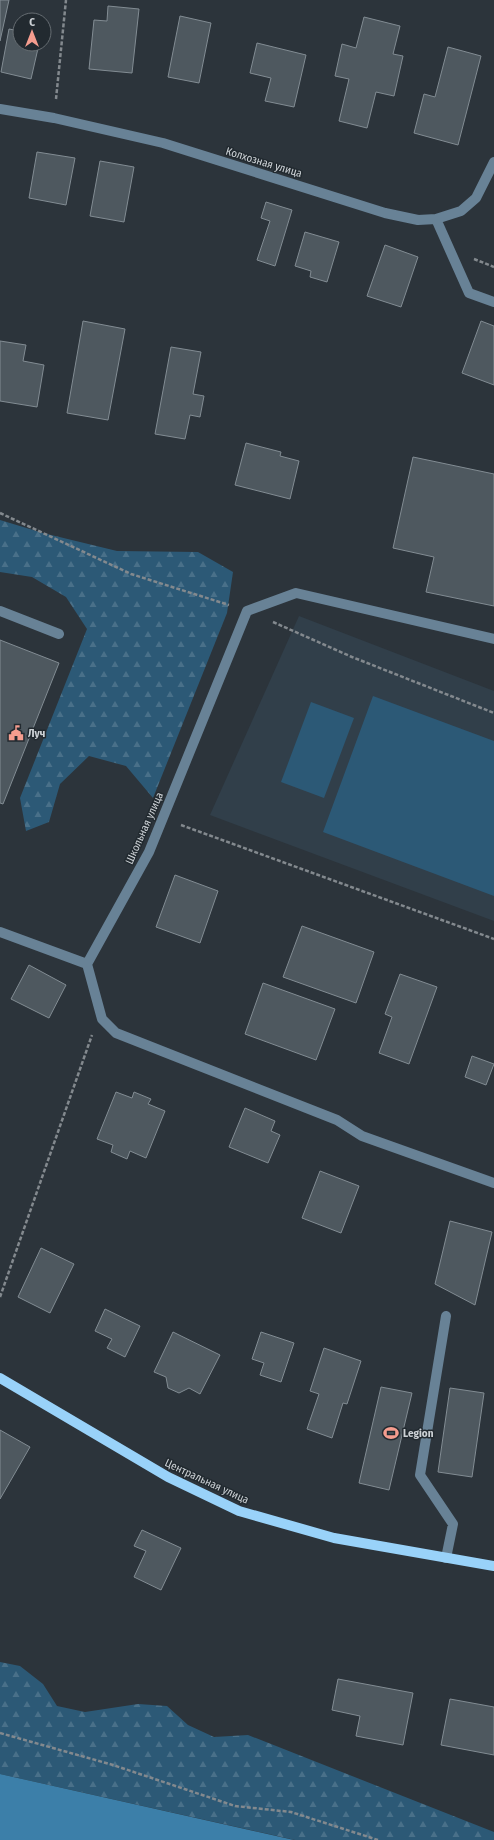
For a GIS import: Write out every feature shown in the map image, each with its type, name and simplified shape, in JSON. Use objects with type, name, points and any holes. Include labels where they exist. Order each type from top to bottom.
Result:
[{"type":"main road","name":"Центральная улица","points":[[0,1378],[168,1477],[239,1511],[334,1538],[494,1566]]},
{"type":"street","name":"Колхозная улица","points":[[0,109],[54,118],[163,143],[385,213],[418,220],[436,220],[461,211],[476,198],[494,162]]},
{"type":"street","points":[[436,220],[469,293],[494,302]]},
{"type":"street","points":[[247,611],[296,593],[494,639]]},
{"type":"street","points":[[0,611],[59,634]]},
{"type":"street","name":"Школьная улица","points":[[87,964],[149,852],[247,611]]},
{"type":"street","points":[[0,932],[87,964],[102,1020],[116,1033],[337,1120],[362,1136],[494,1183]]},
{"type":"street","points":[[446,1316],[420,1475],[453,1524],[446,1558]]},
{"type":"path","points":[[54,118],[66,0]]},
{"type":"path","points":[[0,513],[131,574],[247,611],[352,657],[494,713]]},
{"type":"path","points":[[162,818],[494,939]]},
{"type":"path","points":[[0,1297],[92,1033],[102,1020]]},
{"type":"path","points":[[0,1733],[113,1765],[235,1806],[292,1812],[378,1840]]},
{"type":"shaded area","points":[[299,616],[494,691],[494,921],[210,815]]},
{"type":"shaded area","points":[[0,1774],[294,1840],[0,1840]]},
{"type":"green space","points":[[0,520],[43,533],[117,551],[198,552],[233,572],[227,613],[153,798],[126,766],[89,756],[60,784],[49,822],[26,831],[20,798],[87,629],[66,597],[32,577],[0,572]]},
{"type":"green space","points":[[373,696],[494,741],[494,896],[323,832]]},
{"type":"green space","points":[[311,702],[354,718],[324,798],[281,782]]},
{"type":"green space","points":[[0,1662],[20,1666],[43,1684],[57,1706],[85,1712],[138,1704],[167,1706],[188,1725],[214,1737],[248,1735],[494,1832],[494,1840],[295,1840],[0,1774]]},
{"type":"building","points":[[0,0],[9,0],[0,41]]},
{"type":"building","points":[[108,6],[139,9],[132,73],[89,69],[94,20],[107,21]]},
{"type":"building","points":[[180,16],[211,23],[199,83],[168,77]]},
{"type":"building","points":[[364,17],[400,26],[393,54],[403,56],[394,96],[376,92],[367,128],[339,121],[349,79],[335,76],[342,44],[356,48]]},
{"type":"building","points":[[9,29],[12,30],[12,52],[37,52],[31,79],[1,72]]},
{"type":"building","points":[[257,43],[306,55],[294,107],[265,101],[271,78],[250,73]]},
{"type":"building","points":[[448,47],[481,56],[458,145],[414,133],[424,94],[435,97]]},
{"type":"building","points":[[37,152],[75,158],[66,205],[29,198]]},
{"type":"building","points":[[100,161],[134,167],[124,222],[90,216]]},
{"type":"building","points":[[266,202],[292,210],[275,266],[257,260],[270,221],[261,218]]},
{"type":"building","points":[[305,232],[339,242],[327,282],[310,277],[311,271],[295,266]]},
{"type":"building","points":[[385,245],[418,257],[401,307],[367,296]]},
{"type":"building","points":[[83,321],[125,329],[108,420],[67,413]]},
{"type":"building","points":[[481,321],[494,326],[494,385],[462,373]]},
{"type":"building","points":[[0,341],[26,345],[23,361],[44,365],[37,407],[0,401]]},
{"type":"building","points":[[171,347],[201,352],[193,394],[204,396],[200,417],[190,415],[185,439],[155,434]]},
{"type":"building","points":[[246,443],[281,452],[280,456],[299,461],[290,499],[235,485]]},
{"type":"building","points":[[413,457],[494,474],[494,606],[426,592],[434,557],[393,548]]},
{"type":"building","name":"Луч","points":[[0,640],[59,663],[3,804],[0,803]]},
{"type":"building","points":[[175,875],[218,891],[200,943],[156,927]]},
{"type":"building","points":[[302,926],[374,952],[356,1003],[283,977]]},
{"type":"building","points":[[29,965],[66,985],[49,1018],[11,999]]},
{"type":"building","points":[[400,974],[437,987],[409,1064],[379,1053],[392,1017],[385,1014]]},
{"type":"building","points":[[263,983],[335,1009],[316,1060],[245,1034]]},
{"type":"building","points":[[472,1056],[494,1064],[486,1085],[465,1077]]},
{"type":"building","points":[[116,1092],[132,1098],[134,1092],[151,1099],[148,1104],[165,1111],[146,1158],[130,1151],[127,1159],[111,1152],[113,1145],[97,1139]]},
{"type":"building","points":[[245,1108],[275,1121],[271,1131],[280,1135],[268,1163],[229,1147]]},
{"type":"building","points":[[320,1171],[359,1186],[341,1233],[302,1218]]},
{"type":"building","points":[[450,1221],[492,1232],[475,1305],[435,1284]]},
{"type":"building","points":[[41,1248],[74,1264],[50,1313],[18,1297]]},
{"type":"building","points":[[105,1309],[140,1326],[125,1357],[107,1348],[112,1339],[95,1331]]},
{"type":"building","points":[[173,1332],[220,1355],[200,1394],[189,1388],[179,1393],[168,1388],[166,1377],[154,1372]]},
{"type":"building","points":[[261,1332],[294,1343],[281,1382],[260,1375],[264,1363],[252,1359]]},
{"type":"building","points":[[324,1348],[361,1361],[347,1404],[343,1403],[332,1438],[307,1429],[319,1394],[310,1391]]},
{"type":"building","points":[[381,1387],[412,1393],[389,1490],[359,1483]]},
{"type":"building","points":[[450,1388],[484,1393],[472,1477],[438,1472]]},
{"type":"building","points":[[0,1430],[30,1447],[0,1499]]},
{"type":"building","points":[[142,1530],[181,1548],[161,1590],[134,1577],[146,1551],[134,1546]]},
{"type":"building","points":[[338,1679],[413,1693],[403,1745],[356,1736],[360,1716],[332,1710]]},
{"type":"building","points":[[450,1699],[494,1707],[494,1755],[441,1745]]},
{"type":"place","name":"Луч","points":[[16,733]]},
{"type":"place","name":"Legion","points":[[391,1433]]}]
